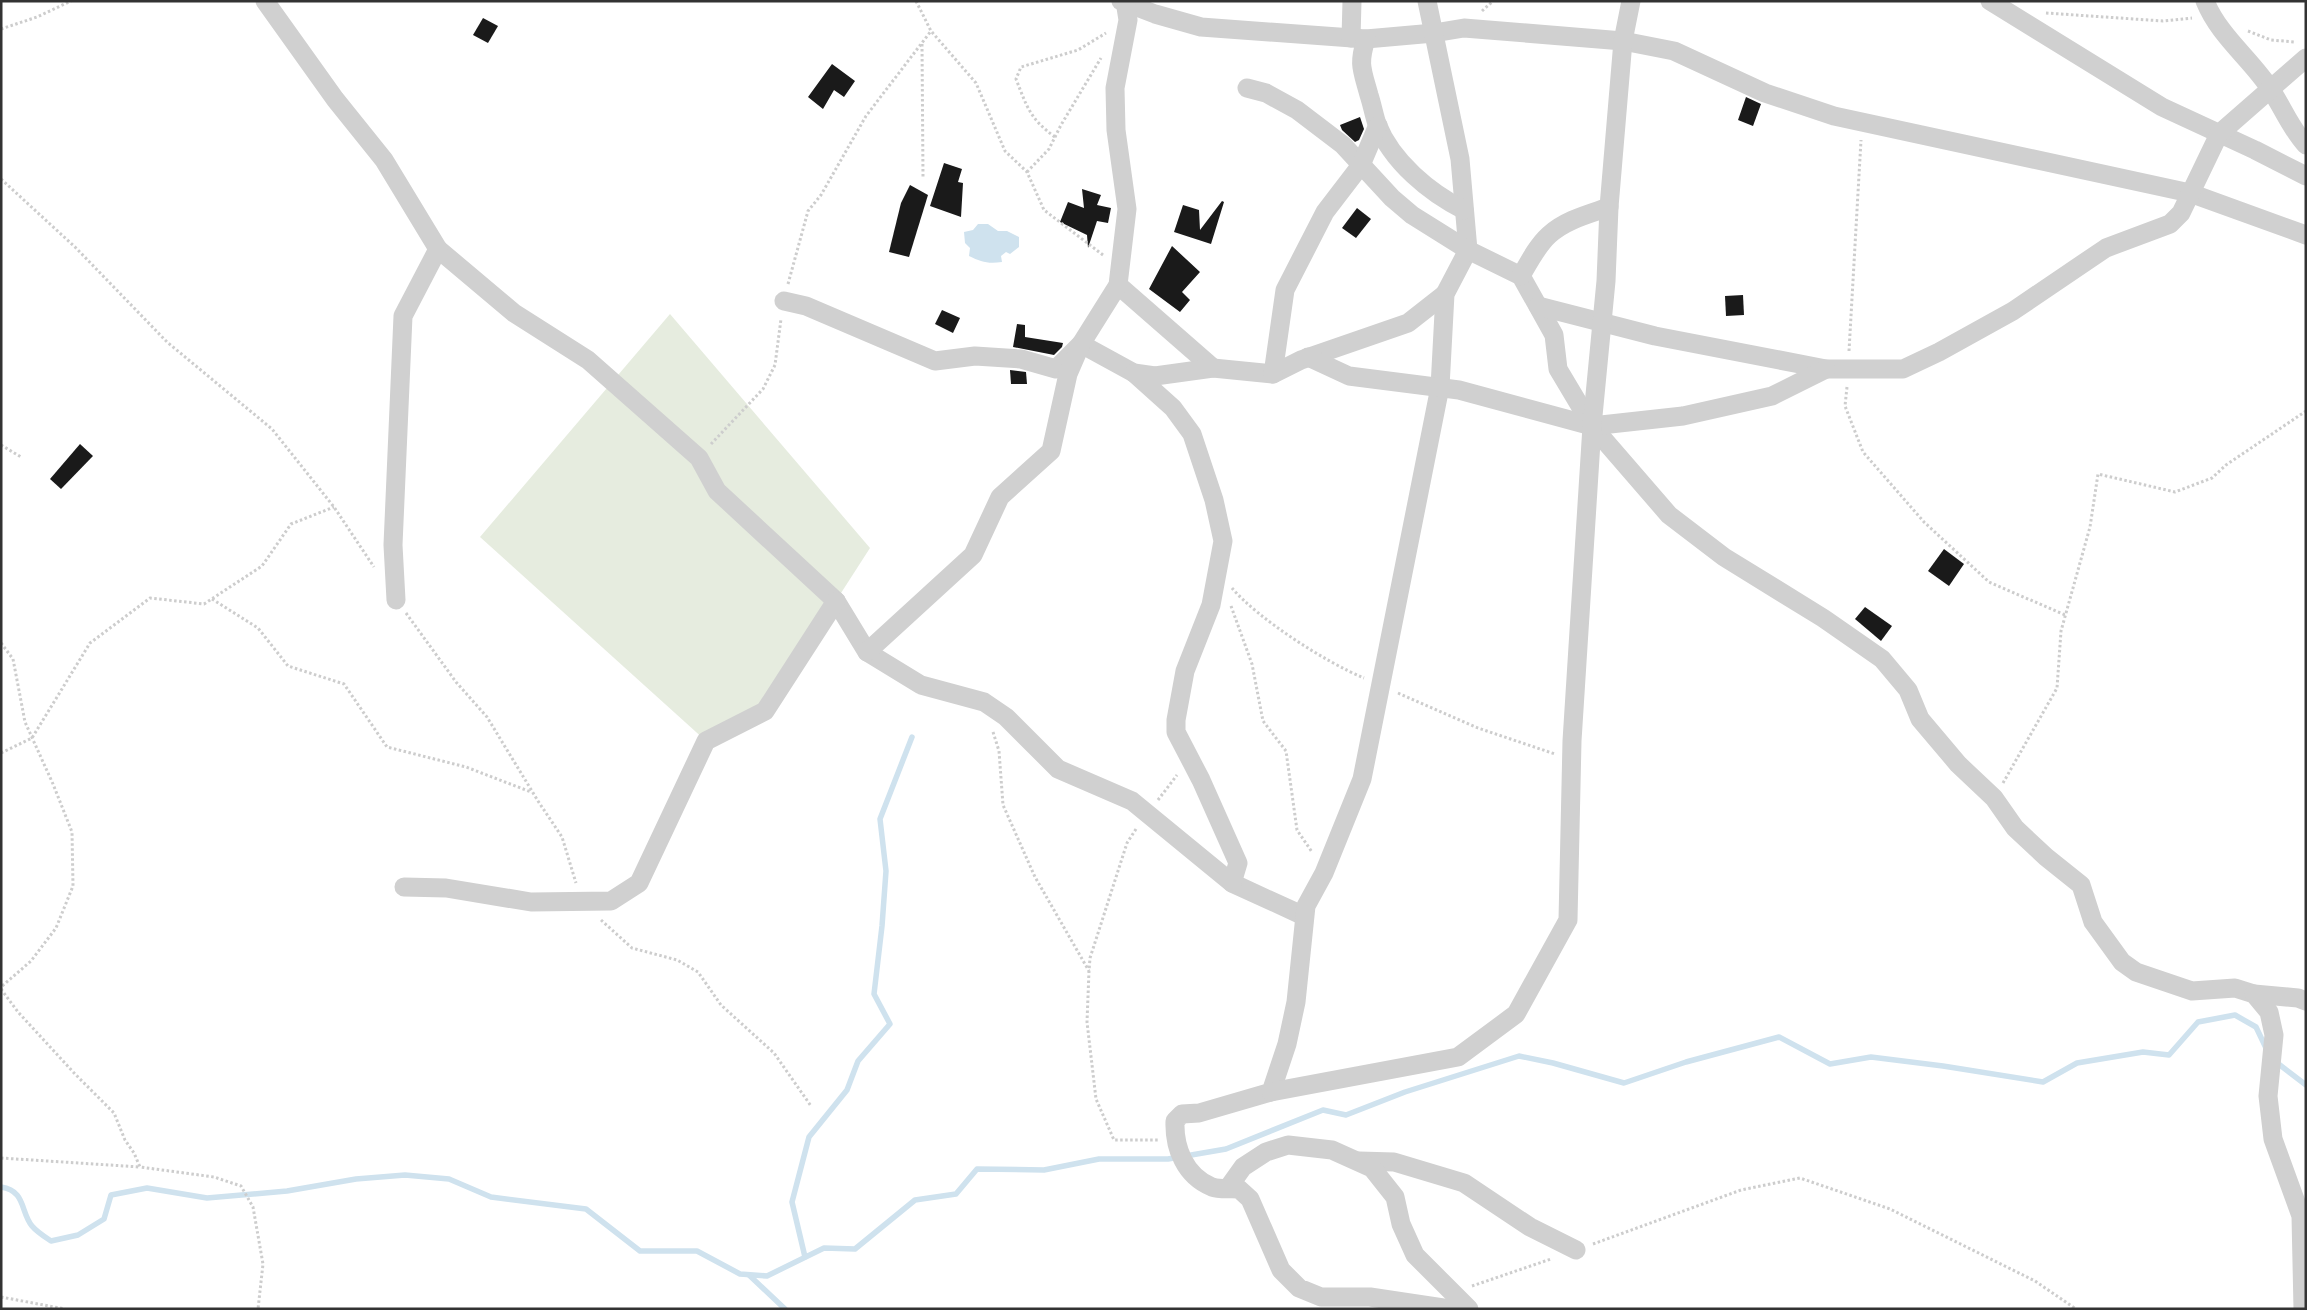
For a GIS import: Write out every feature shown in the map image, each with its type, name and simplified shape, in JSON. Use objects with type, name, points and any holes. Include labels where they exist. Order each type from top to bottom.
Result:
[{"type":"street","points":[[265,1],[335,99],[384,160],[438,249],[514,313],[588,360],[699,458],[717,491],[836,601],[867,652],[921,685],[984,702],[1006,717],[1058,769],[1132,801],[1232,883],[1304,916]]},
{"type":"street","points":[[1352,1],[1360,59],[1378,125],[1390,146],[1410,172],[1446,201],[1464,210]]},
{"type":"street","points":[[1134,373],[1155,376],[1213,368],[1273,374],[1308,358],[1408,323],[1445,294],[1468,250],[1460,159],[1427,1]]},
{"type":"street","points":[[1469,1309],[1451,1300],[1321,1297],[1299,1288],[1281,1270],[1250,1199],[1239,1189],[1214,1188],[1197,1178],[1186,1168],[1174,1138],[1175,1121],[1182,1114],[1206,1112],[1271,1092],[1458,1057],[1516,1014],[1568,920],[1572,740],[1592,426],[1603,321],[1609,207],[1623,41],[1631,1]]},
{"type":"street","points":[[1990,1],[2162,107],[2256,150],[2306,176]]},
{"type":"street","points":[[867,652],[973,555],[1000,497],[1051,451],[1068,374],[1081,344],[1118,285],[1127,209],[1116,130],[1115,88],[1125,6],[1200,27],[1358,38],[1434,33],[1464,28],[1623,41],[1674,51],[1765,93],[1834,116],[2190,193],[2306,235]]},
{"type":"street","points":[[2208,9],[2270,88],[2298,137],[2306,145]]},
{"type":"street","points":[[1538,306],[1603,321],[1655,336],[1826,368],[1903,369],[1940,352],[2013,311],[2106,248],[2170,224],[2181,213],[2219,134],[2270,88],[2301,50]]},
{"type":"street","points":[[1247,88],[1266,93],[1297,110],[1343,145],[1392,198],[1412,215],[1468,250],[1521,276],[1554,335],[1558,369],[1592,426],[1669,514],[1724,558],[1823,618],[1882,659],[1908,690],[1920,719],[1958,764],[1994,798],[2015,828],[2046,858],[2081,885],[2093,922],[2122,962],[2136,972],[2192,990],[2235,988],[2254,994],[2298,998],[2306,1002]]},
{"type":"street","points":[[1273,374],[1284,290],[1325,212],[1360,165],[1378,125]]},
{"type":"street","points":[[1521,276],[1550,234],[1565,224],[1609,207]]},
{"type":"street","points":[[396,600],[393,545],[403,316],[438,249]]},
{"type":"street","points":[[1118,285],[1213,368]]},
{"type":"street","points":[[1271,1092],[1287,1044],[1296,1002],[1306,906],[1324,873],[1362,779],[1440,387],[1445,294]]},
{"type":"street","points":[[784,301],[806,306],[935,360],[975,356],[1020,359],[1056,369],[1081,344]]},
{"type":"street","points":[[1081,344],[1134,373],[1173,408],[1192,434],[1214,500],[1223,541],[1211,605],[1185,671],[1176,720],[1176,732],[1238,863],[1232,883]]},
{"type":"street","points":[[1308,358],[1349,376],[1459,390],[1592,426],[1683,416],[1772,396],[1826,368]]},
{"type":"street","points":[[404,887],[446,888],[531,902],[611,901],[639,883],[706,741],[765,711],[836,601]]},
{"type":"street","points":[[2254,994],[2269,1012],[2274,1035],[2268,1096],[2273,1139],[2304,1214],[2303,1309]]},
{"type":"street","points":[[1228,1188],[1243,1167],[1266,1152],[1288,1145],[1332,1150],[1372,1168],[1395,1197],[1401,1224],[1415,1255],[1451,1300]]},
{"type":"street","points":[[1354,1160],[1394,1162],[1464,1183],[1530,1227],[1576,1250]]},
{"type":"path","points":[[1,29],[38,17],[71,1]]},
{"type":"path","points":[[916,1],[931,31],[976,83],[1005,151],[1027,172],[1044,210],[1103,254],[1118,285]]},
{"type":"path","points":[[1055,137],[1039,126],[1027,108],[1016,79],[1021,67],[1078,50],[1125,6]]},
{"type":"path","points":[[2037,11],[2055,14],[2163,21],[2208,9]]},
{"type":"path","points":[[2238,28],[2301,50]]},
{"type":"path","points":[[699,458],[763,389],[775,365],[784,301],[808,211],[821,195],[866,116],[931,31]]},
{"type":"path","points":[[922,44],[923,177]]},
{"type":"path","points":[[1027,172],[1049,150],[1104,55]]},
{"type":"path","points":[[1862,122],[1846,406],[1863,452],[1924,522],[1989,582],[2065,615]]},
{"type":"path","points":[[1,179],[75,247],[167,342],[272,429],[334,506],[376,569]]},
{"type":"path","points":[[1994,798],[2057,688],[2061,631],[2090,527],[2098,474],[2175,492],[2212,478],[2226,465],[2306,411]]},
{"type":"path","points":[[1,445],[21,457]]},
{"type":"path","points":[[1,753],[32,738],[90,643],[150,598],[204,604],[262,566],[291,524],[334,506]]},
{"type":"path","points":[[1228,598],[1252,664],[1263,721],[1286,751],[1297,830],[1324,873]]},
{"type":"path","points":[[212,599],[258,628],[288,666],[344,684],[387,747],[466,767],[532,792]]},
{"type":"path","points":[[396,600],[456,682],[487,717],[532,792],[562,837],[581,901],[632,948],[677,960],[698,972],[721,1005],[774,1053],[812,1106]]},
{"type":"path","points":[[1,642],[13,660],[25,722],[72,832],[73,886],[56,928],[31,961],[1,988],[37,1033],[114,1113],[125,1140],[134,1153],[140,1167]]},
{"type":"path","points":[[984,702],[999,751],[1003,805],[1035,878],[1089,971]]},
{"type":"path","points":[[1174,1138],[1114,1140],[1096,1099],[1087,1022],[1090,958],[1127,843],[1146,814],[1176,777],[1186,751]]},
{"type":"path","points":[[1,1158],[140,1167],[214,1177],[241,1186],[254,1207],[263,1264],[258,1309]]},
{"type":"path","points":[[1451,1300],[1576,1250],[1741,1190],[1800,1178],[1890,1209],[2036,1281],[2076,1309]]},
{"type":"path","points":[[1,1297],[65,1309]]},
{"type":"shaded area","points":[[670,314],[870,548],[765,711],[706,741],[480,537]]},
{"type":"water","points":[[978,224],[988,224],[998,231],[1007,231],[1019,237],[1019,247],[1010,254],[1006,252],[1001,256],[1002,262],[985,262],[969,256],[970,248],[965,243],[964,232],[973,230]]},
{"type":"building","points":[[483,18],[498,26],[488,43],[473,35]]},
{"type":"building","points":[[832,64],[855,81],[844,97],[834,90],[823,109],[808,97]]},
{"type":"building","points":[[1746,97],[1761,104],[1753,126],[1738,120]]},
{"type":"building","points":[[1360,117],[1364,129],[1359,140],[1355,142],[1342,130],[1340,125]]},
{"type":"building","points":[[944,163],[962,169],[958,182],[963,183],[961,217],[930,206]]},
{"type":"building","points":[[910,185],[928,195],[909,257],[889,252],[901,203]]},
{"type":"building","points":[[1082,189],[1101,195],[1097,205],[1111,208],[1108,223],[1097,221],[1088,248],[1087,235],[1060,222],[1068,202],[1084,208]]},
{"type":"building","points":[[1222,201],[1224,202],[1211,244],[1174,232],[1183,205],[1199,210],[1200,230]]},
{"type":"building","points":[[1357,208],[1371,219],[1356,238],[1342,228]]},
{"type":"building","points":[[1172,246],[1200,272],[1182,292],[1190,300],[1180,312],[1149,289]]},
{"type":"building","points":[[1743,295],[1744,315],[1726,316],[1725,296]]},
{"type":"building","points":[[942,310],[960,318],[953,333],[935,324]]},
{"type":"building","points":[[1017,324],[1025,325],[1025,337],[1063,343],[1062,347],[1054,355],[1013,347]]},
{"type":"building","points":[[1010,370],[1026,372],[1027,384],[1011,384]]},
{"type":"building","points":[[80,444],[93,456],[61,489],[50,479]]},
{"type":"building","points":[[1944,549],[1964,564],[1949,586],[1928,571]]},
{"type":"building","points":[[1865,607],[1892,626],[1881,641],[1855,619]]},
{"type":"waterway","points":[[805,1257],[792,1202],[809,1137],[847,1090],[858,1061],[890,1024],[874,994],[886,871],[880,819],[912,737]]},
{"type":"waterway","points":[[1,1187],[9,1189],[19,1197],[32,1226],[51,1241],[78,1235],[104,1219],[111,1195],[147,1188],[207,1198],[287,1191],[356,1179],[405,1175],[449,1179],[491,1197],[586,1209],[640,1251],[697,1251],[740,1274],[767,1276],[824,1248],[855,1249],[915,1200],[956,1194],[977,1169],[1044,1170],[1099,1159],[1168,1159],[1226,1149],[1323,1110],[1346,1115],[1405,1092],[1519,1056],[1553,1063],[1624,1083],[1686,1062],[1779,1037],[1830,1064],[1871,1057],[2043,1082],[2077,1063],[2143,1052],[2169,1055],[2198,1022],[2235,1015],[2256,1027],[2266,1048]]},
{"type":"waterway","points":[[2276,1062],[2306,1085]]},
{"type":"waterway","points":[[749,1275],[785,1309]]}]
